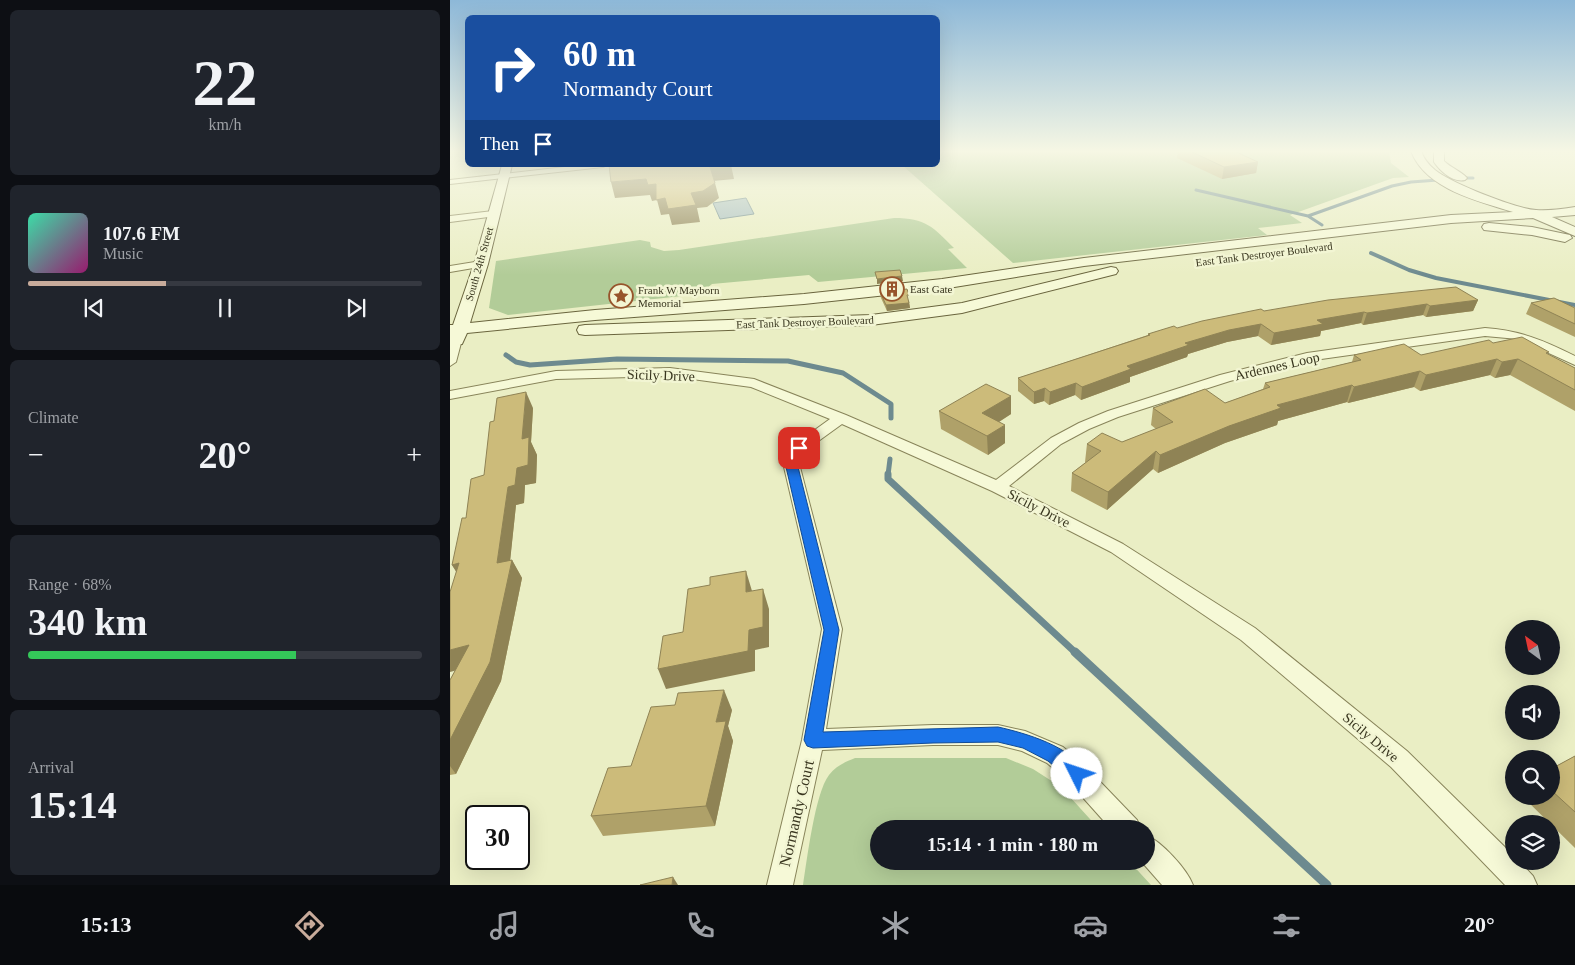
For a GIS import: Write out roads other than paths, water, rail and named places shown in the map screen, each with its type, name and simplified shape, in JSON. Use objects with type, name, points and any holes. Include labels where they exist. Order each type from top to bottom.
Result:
[{"type":"street","name":"South 24th Street","points":[[450,362],[453,336],[481,264],[499,192]]},
{"type":"street","points":[[1471,192],[1502,206],[1537,215],[1575,232]]},
{"type":"street","points":[[1496,192],[1522,204],[1537,215],[1575,211]]},
{"type":"street","points":[[450,219],[493,214]]},
{"type":"street","name":"East Tank Destroyer Boulevard","points":[[453,336],[604,314],[746,303],[806,308],[892,300],[947,293],[996,274],[1084,262],[1451,219],[1502,215],[1537,215]]},
{"type":"street","name":"East Tank Destroyer Boulevard","points":[[453,336],[606,328],[843,322],[901,316],[962,308],[1106,272],[1519,223],[1537,215]]},
{"type":"street","points":[[1486,227],[1532,231],[1575,240]]},
{"type":"street","points":[[450,269],[481,264]]},
{"type":"street","name":"Ardennes Loop","points":[[998,487],[1056,441],[1084,426],[1113,414],[1225,378],[1307,357],[1485,332],[1501,332],[1532,339],[1575,362]]},
{"type":"street","name":"Sicily Drive","points":[[450,394],[556,374],[670,372],[754,383],[841,418],[998,487],[1117,548],[1248,634],[1398,759],[1524,885]]},
{"type":"street","name":"Normandy Court","points":[[780,885],[813,740],[832,630],[792,467],[799,448],[841,418]]},
{"type":"street","name":"Normandy Court","points":[[813,740],[933,735],[998,735],[1025,741],[1055,755],[1077,774],[1120,820]]},
{"type":"street","points":[[1155,858],[1180,885]]},
{"type":"water","points":[[746,198],[754,214],[720,219],[713,203]]},
{"type":"waterway","points":[[1206,192],[1308,216]]},
{"type":"waterway","points":[[1308,216],[1374,192]]},
{"type":"waterway","points":[[1308,216],[1322,225]]},
{"type":"waterway","points":[[1371,253],[1409,270],[1436,278],[1575,305]]},
{"type":"waterway","points":[[506,355],[516,362],[530,365],[617,359],[788,361],[843,373],[891,404],[891,418]]},
{"type":"waterway","points":[[888,475],[890,459]]},
{"type":"waterway","points":[[888,475],[888,479],[1077,654]]},
{"type":"waterway","points":[[1075,652],[1327,885]]},
{"type":"place","name":"East Gate","points":[[892,289]]},
{"type":"place","name":"Frank W Mayborn Memorial","points":[[621,296]]}]
